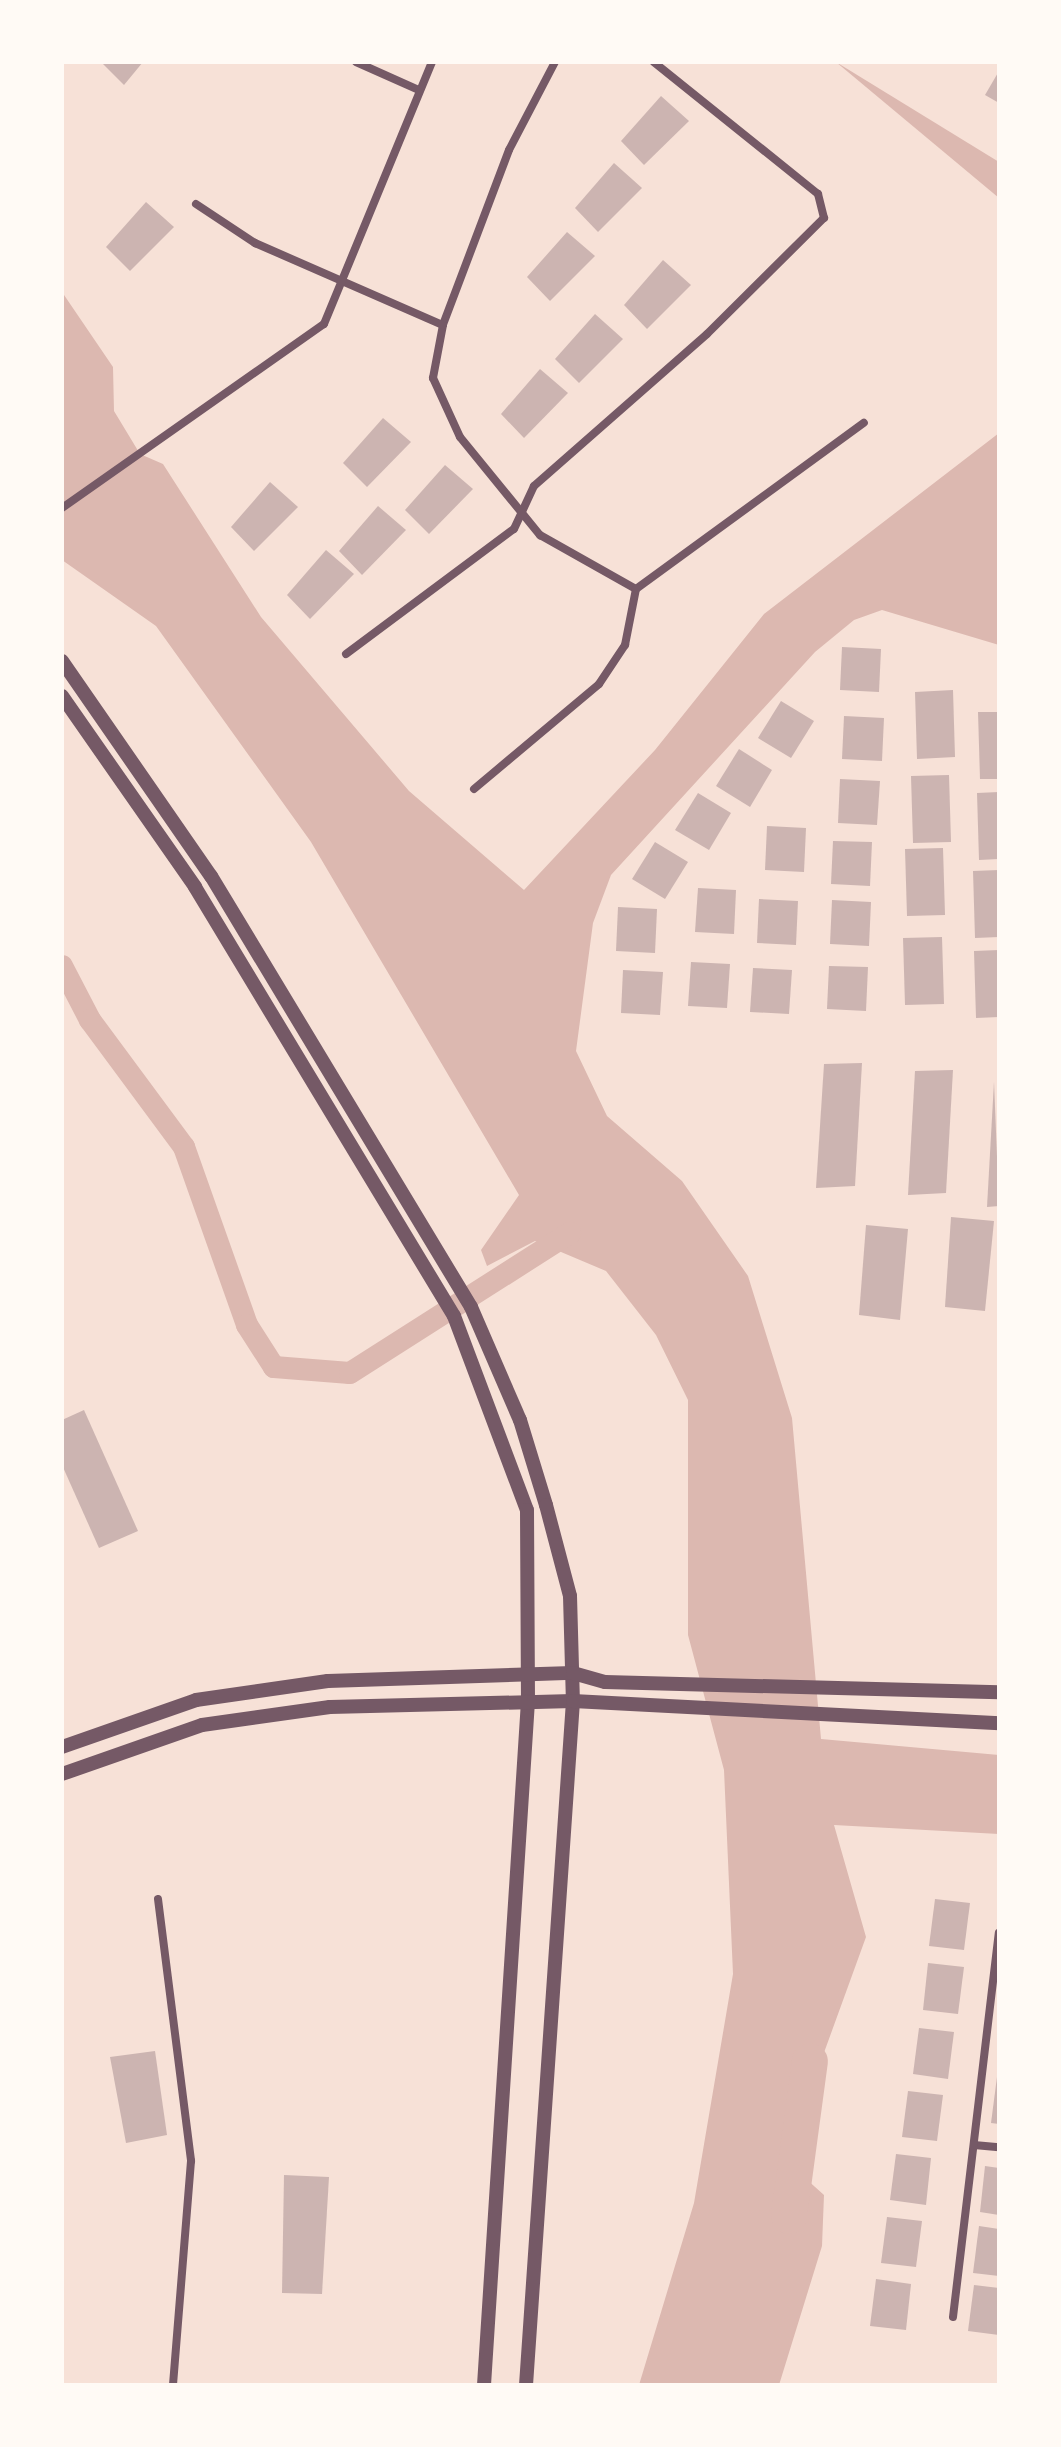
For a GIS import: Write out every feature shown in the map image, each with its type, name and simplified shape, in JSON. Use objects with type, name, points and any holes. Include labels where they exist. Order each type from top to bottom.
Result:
[{"type":"street","points":[[356,62],[419,90]]},
{"type":"street","points":[[62,508],[306,341],[324,324],[345,282],[432,62]]},
{"type":"street","points":[[555,62],[509,150],[443,325],[433,378],[441,405],[521,513],[569,557],[636,589]]},
{"type":"street","points":[[346,654],[514,529],[534,486],[578,443],[707,334],[824,218],[818,194],[654,62]]},
{"type":"street","points":[[196,204],[255,243],[443,325]]},
{"type":"street","points":[[474,789],[599,684],[625,645],[636,589],[864,423]]},
{"type":"street","points":[[62,661],[211,876],[461,1289],[473,1311],[546,1505],[570,1596],[573,1701],[526,2385]]},
{"type":"street","points":[[62,696],[195,887],[441,1295],[457,1324],[527,1510],[533,1590],[526,1675],[528,1701],[484,2385]]},
{"type":"street","points":[[62,1747],[196,1700],[328,1681],[573,1673],[605,1682],[999,1692]]},
{"type":"street","points":[[62,1774],[202,1725],[330,1707],[573,1701],[697,1712],[999,1723]]},
{"type":"street","points":[[158,1899],[191,2161],[173,2385]]},
{"type":"street","points":[[953,2317],[999,1933]]},
{"type":"street","points":[[974,2145],[999,2147]]},
{"type":"shaded area","points":[[836,62],[999,162],[999,198]]},
{"type":"shaded area","points":[[62,292],[113,367],[114,411],[140,454],[163,464],[261,617],[409,791],[524,890],[655,750],[764,614],[999,433],[999,645],[882,610],[854,620],[815,652],[611,875],[593,923],[576,1051],[607,1116],[682,1181],[748,1276],[792,1418],[821,1739],[999,1755],[999,1834],[834,1825],[866,1937],[785,2160],[824,2195],[822,2246],[779,2385],[639,2385],[694,2203],[733,1974],[724,1770],[688,1635],[688,1400],[656,1335],[606,1271],[535,1241],[487,1266],[481,1250],[519,1195],[311,842],[156,626],[62,560]]},
{"type":"building","points":[[101,62],[143,62],[124,85]]},
{"type":"building","points":[[999,71],[999,103],[985,95]]},
{"type":"building","points":[[661,96],[689,121],[644,165],[621,141]]},
{"type":"building","points":[[614,163],[642,188],[598,232],[575,208]]},
{"type":"building","points":[[146,202],[174,227],[130,271],[106,247]]},
{"type":"building","points":[[567,232],[595,256],[550,301],[527,277]]},
{"type":"building","points":[[663,260],[691,285],[647,329],[624,305]]},
{"type":"building","points":[[595,314],[623,339],[579,383],[555,359]]},
{"type":"building","points":[[540,369],[568,393],[524,438],[501,414]]},
{"type":"building","points":[[383,418],[411,442],[367,487],[343,463]]},
{"type":"building","points":[[445,465],[473,489],[429,534],[405,510]]},
{"type":"building","points":[[270,482],[298,507],[254,551],[231,527]]},
{"type":"building","points":[[378,506],[406,530],[362,575],[339,551]]},
{"type":"building","points":[[326,550],[354,574],[310,619],[287,595]]},
{"type":"building","points":[[842,647],[881,649],[879,692],[840,690]]},
{"type":"building","points":[[953,690],[955,757],[917,759],[915,692]]},
{"type":"building","points":[[781,701],[814,721],[791,758],[758,738]]},
{"type":"building","points":[[978,712],[999,712],[999,779],[980,779]]},
{"type":"building","points":[[844,716],[884,718],[882,761],[842,759]]},
{"type":"building","points":[[739,749],[772,770],[750,807],[716,786]]},
{"type":"building","points":[[949,775],[951,842],[913,843],[911,776]]},
{"type":"building","points":[[840,779],[880,781],[877,825],[838,823]]},
{"type":"building","points":[[999,792],[999,859],[979,860],[977,793]]},
{"type":"building","points":[[698,793],[731,813],[709,850],[675,830]]},
{"type":"building","points":[[767,826],[806,828],[804,872],[765,870]]},
{"type":"building","points":[[833,841],[872,842],[870,886],[831,884]]},
{"type":"building","points":[[655,842],[688,862],[665,899],[632,879]]},
{"type":"building","points":[[943,848],[945,915],[907,916],[905,849]]},
{"type":"building","points":[[999,870],[999,937],[975,938],[973,871]]},
{"type":"building","points":[[698,888],[736,890],[734,934],[695,932]]},
{"type":"building","points":[[759,899],[798,901],[796,945],[757,943]]},
{"type":"building","points":[[832,900],[871,902],[869,946],[830,944]]},
{"type":"building","points":[[618,907],[657,909],[655,953],[616,951]]},
{"type":"building","points":[[942,937],[944,1004],[905,1005],[903,938]]},
{"type":"building","points":[[999,950],[999,1017],[976,1018],[974,951]]},
{"type":"building","points":[[691,962],[730,964],[727,1008],[688,1006]]},
{"type":"building","points":[[829,966],[868,967],[866,1011],[827,1009]]},
{"type":"building","points":[[753,968],[792,970],[789,1014],[750,1012]]},
{"type":"building","points":[[623,970],[663,972],[660,1015],[621,1013]]},
{"type":"building","points":[[862,1063],[855,1186],[816,1188],[824,1064]]},
{"type":"building","points":[[953,1070],[946,1193],[908,1195],[915,1071]]},
{"type":"building","points":[[994,1082],[999,1206],[987,1207]]},
{"type":"building","points":[[951,1217],[994,1221],[985,1311],[945,1307]]},
{"type":"building","points":[[866,1225],[908,1229],[900,1320],[859,1315]]},
{"type":"building","points":[[84,1410],[138,1531],[99,1548],[62,1465],[62,1420]]},
{"type":"building","points":[[935,1899],[970,1903],[964,1950],[929,1946]]},
{"type":"building","points":[[928,1963],[964,1967],[958,2014],[923,2010]]},
{"type":"building","points":[[919,2028],[954,2032],[948,2079],[913,2074]]},
{"type":"building","points":[[155,2051],[167,2135],[126,2143],[110,2057]]},
{"type":"building","points":[[999,2077],[999,2124],[991,2123]]},
{"type":"building","points":[[908,2091],[943,2095],[937,2141],[902,2137]]},
{"type":"building","points":[[896,2154],[931,2158],[926,2205],[890,2200]]},
{"type":"building","points":[[985,2166],[999,2168],[999,2215],[980,2212]]},
{"type":"building","points":[[284,2175],[329,2177],[322,2294],[282,2293]]},
{"type":"building","points":[[887,2217],[922,2221],[916,2267],[881,2263]]},
{"type":"building","points":[[979,2226],[999,2229],[999,2276],[973,2273]]},
{"type":"building","points":[[876,2279],[911,2284],[906,2330],[870,2326]]},
{"type":"building","points":[[974,2285],[999,2288],[999,2335],[968,2331]]},
{"type":"waterway","points":[[62,966],[90,1020],[184,1147],[247,1325],[274,1367],[350,1373],[570,1233]]},
{"type":"waterway","points":[[789,2216],[810,2061]]}]
